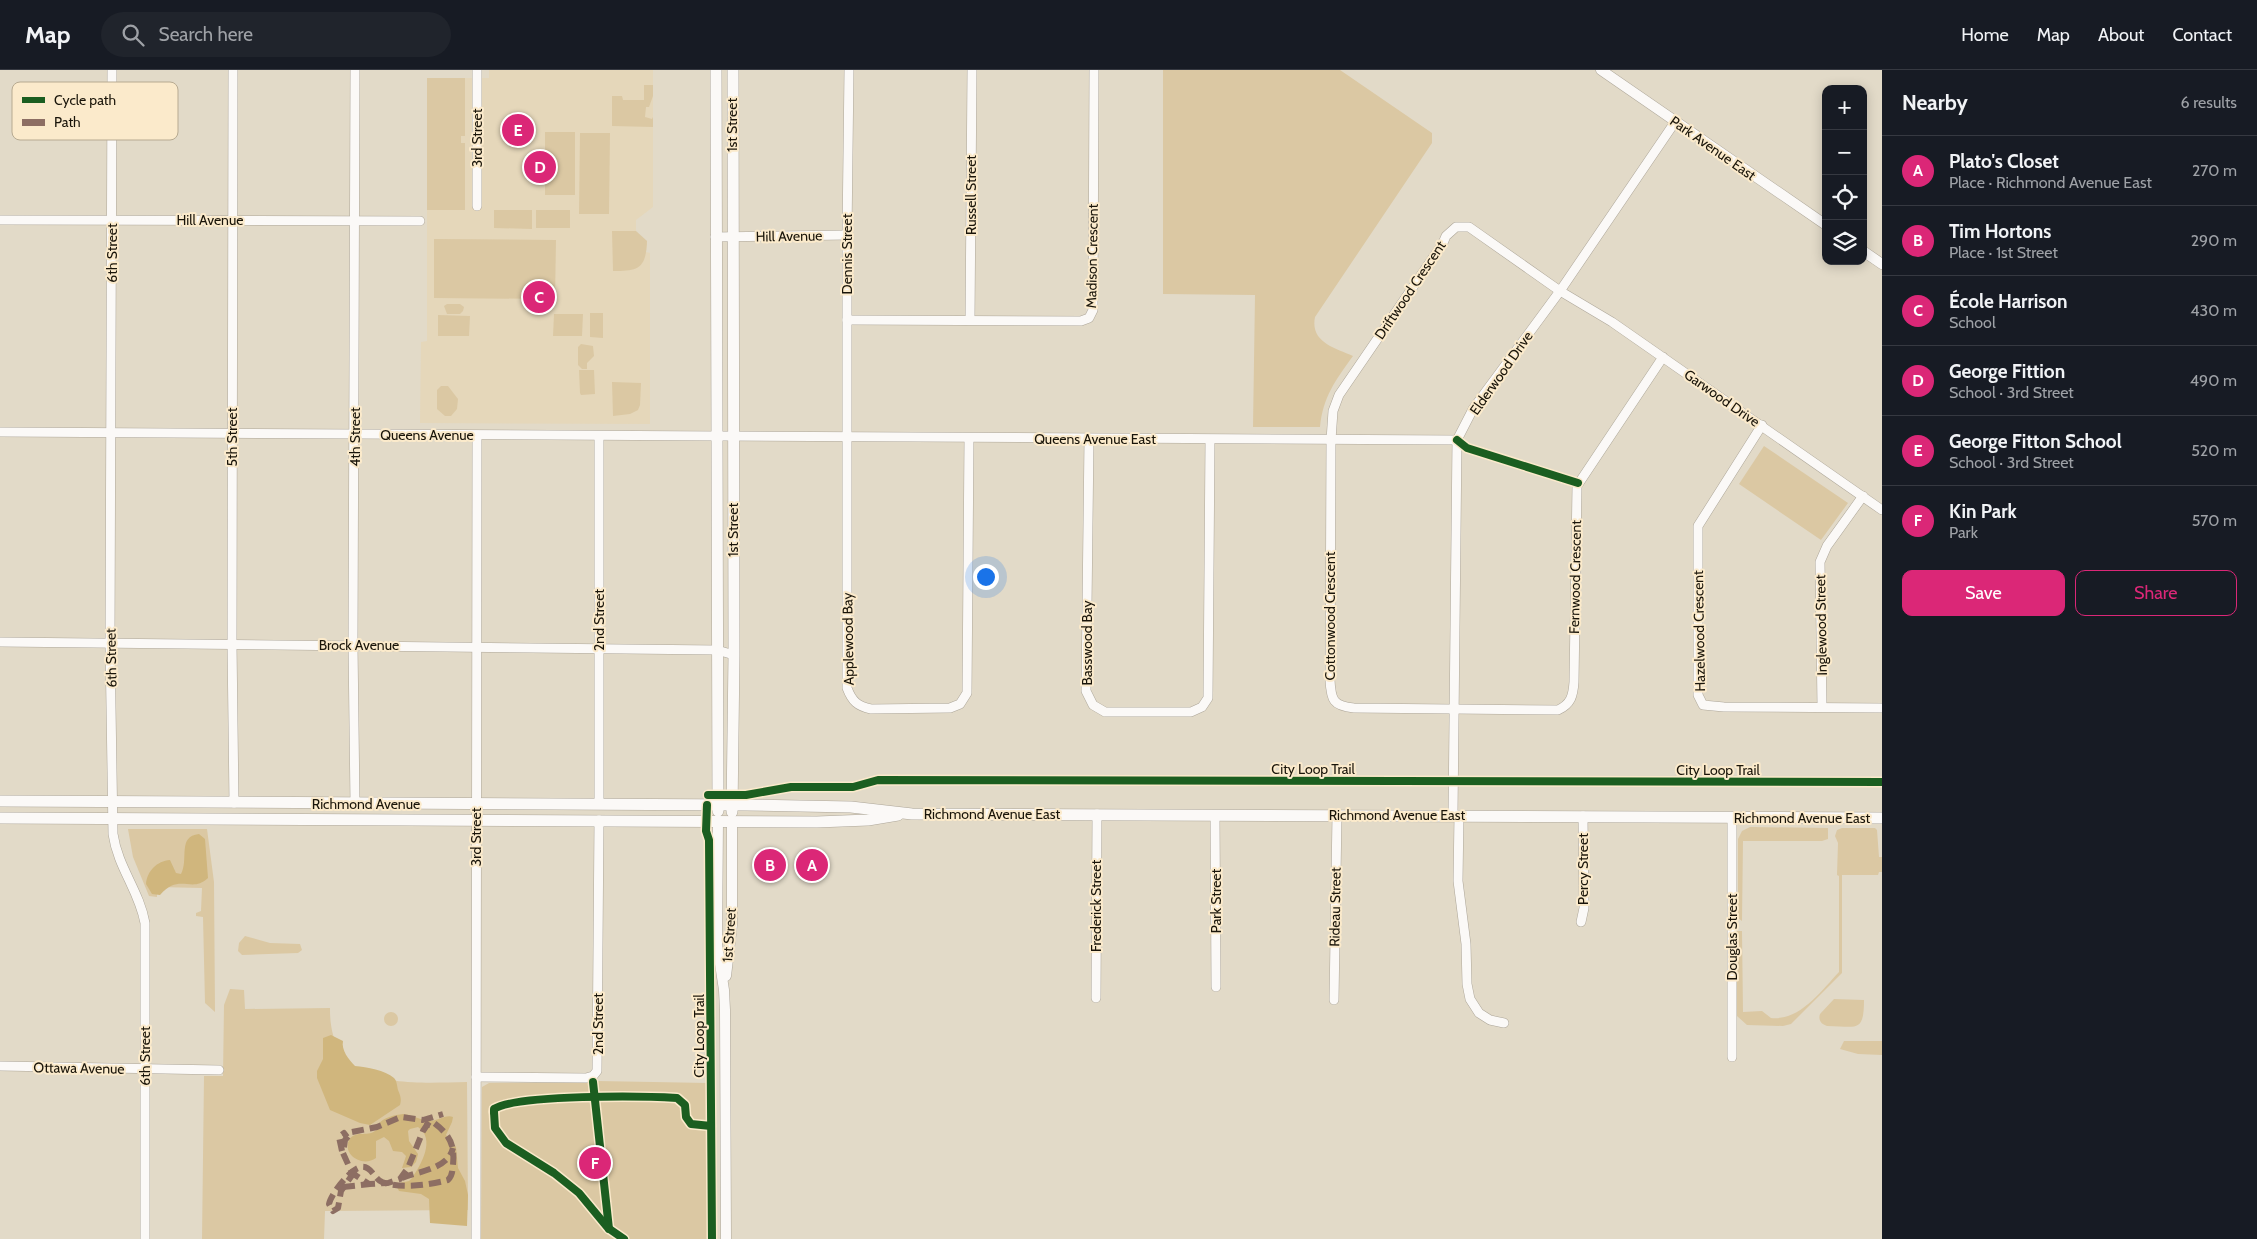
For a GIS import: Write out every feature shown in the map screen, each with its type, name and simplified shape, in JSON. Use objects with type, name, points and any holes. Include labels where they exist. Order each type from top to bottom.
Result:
[{"type":"main road","name":"1st Street","points":[[716,70],[718,820]]},
{"type":"main road","name":"1st Street","points":[[732,821],[734,655],[733,70]]},
{"type":"main road","name":"Richmond Avenue","points":[[0,802],[732,805]]},
{"type":"main road","name":"Richmond Avenue East","points":[[732,805],[851,807],[912,814],[1882,818]]},
{"type":"main road","name":"Richmond Avenue East","points":[[732,821],[868,820],[912,814]]},
{"type":"main road","name":"Richmond Avenue","points":[[0,818],[732,821]]},
{"type":"street","name":"5th Street","points":[[233,70],[231,432],[234,803]]},
{"type":"street","name":"4th Street","points":[[355,70],[353,645],[355,804]]},
{"type":"street","name":"3rd Street","points":[[477,70],[477,206]]},
{"type":"street","name":"Dennis Street","points":[[848,438],[846,320],[849,70]]},
{"type":"street","name":"Russell Street","points":[[970,320],[972,70]]},
{"type":"street","name":"Madison Crescent","points":[[846,320],[1081,321],[1089,318],[1093,310],[1094,70]]},
{"type":"street","name":"Park Avenue East","points":[[1605,71],[1674,122],[1822,223]]},
{"type":"street","name":"Elderwood Drive","points":[[1504,1023],[1490,1020],[1484,1016],[1470,1000],[1467,984],[1462,900],[1458,881],[1459,831],[1456,815],[1453,709],[1457,440],[1473,409],[1560,291],[1674,122]]},
{"type":"street","name":"6th Street","points":[[112,140],[110,643],[113,818],[116,851],[141,904],[145,923],[145,1239]]},
{"type":"street","name":"Hill Avenue","points":[[0,220],[420,221]]},
{"type":"street","name":"Driftwood Crescent","points":[[1331,440],[1333,410],[1339,395],[1415,285],[1446,236],[1456,227],[1470,228],[1560,291]]},
{"type":"street","name":"Hill Avenue","points":[[716,237],[847,235]]},
{"type":"street","points":[[1867,254],[1882,264]]},
{"type":"street","name":"Garwood Drive","points":[[1560,291],[1612,322],[1882,510]]},
{"type":"street","name":"Fernwood Crescent","points":[[1453,709],[1558,710],[1567,706],[1573,696],[1576,486],[1663,357]]},
{"type":"street","name":"Hazelwood Crescent","points":[[1762,425],[1698,526],[1698,695],[1703,705],[1724,707],[1882,708]]},
{"type":"street","name":"Queens Avenue","points":[[0,432],[231,432],[355,435],[733,437]]},
{"type":"street","name":"3rd Street","points":[[476,1239],[477,435]]},
{"type":"street","name":"2nd Street","points":[[598,804],[599,436]]},
{"type":"street","name":"Queens Avenue East","points":[[733,437],[1457,440]]},
{"type":"street","name":"Applewood Bay","points":[[848,438],[847,688],[851,699],[860,706],[871,710],[950,708],[960,704],[967,693],[968,438]]},
{"type":"street","name":"Basswood Bay","points":[[1089,439],[1086,691],[1093,705],[1105,712],[1191,712],[1202,707],[1208,698],[1210,440]]},
{"type":"street","name":"Cottonwood Crescent","points":[[1331,440],[1330,680],[1334,702],[1342,707],[1354,708],[1453,709]]},
{"type":"street","name":"Inglewood Street","points":[[1822,707],[1820,562],[1827,546],[1863,496]]},
{"type":"street","name":"Brock Avenue","points":[[0,642],[717,650],[734,655]]},
{"type":"street","name":"Frederick Street","points":[[1096,814],[1096,998]]},
{"type":"street","name":"Park Street","points":[[1216,815],[1216,987]]},
{"type":"street","name":"Rideau Street","points":[[1334,1000],[1337,815]]},
{"type":"street","name":"Percy Street","points":[[1581,922],[1584,908],[1583,816]]},
{"type":"street","name":"Douglas Street","points":[[1732,817],[1732,1057]]},
{"type":"street","name":"2nd Street","points":[[476,1077],[586,1078],[593,1076],[598,1065],[599,820]]},
{"type":"street","name":"1st Street","points":[[718,820],[718,944],[724,990],[726,1239]]},
{"type":"street","name":"1st Street","points":[[724,990],[732,925],[732,821]]},
{"type":"street","name":"Ottawa Avenue","points":[[0,1066],[219,1070]]},
{"type":"shaded area","points":[[489,70],[653,70],[653,207],[636,220],[636,231],[624,231],[647,241],[646,252],[650,253],[650,424],[420,423],[421,342],[427,341],[427,78],[489,78]]},
{"type":"shaded area","points":[[1163,70],[1340,70],[1432,133],[1432,143],[1315,317],[1314,326],[1320,338],[1331,347],[1353,356],[1327,398],[1320,427],[1253,427],[1255,295],[1163,294]]},
{"type":"shaded area","points":[[427,78],[465,78],[465,136],[461,136],[461,143],[465,143],[465,210],[427,210]]},
{"type":"shaded area","points":[[644,85],[653,85],[653,96],[649,107],[646,107],[645,117],[652,119],[653,117],[653,127],[612,126],[612,96],[622,96],[623,100],[644,100]]},
{"type":"shaded area","points":[[545,132],[575,132],[575,195],[545,195]]},
{"type":"shaded area","points":[[580,133],[610,133],[609,214],[579,214]]},
{"type":"shaded area","points":[[494,210],[532,210],[532,229],[494,228]]},
{"type":"shaded area","points":[[536,210],[570,210],[570,228],[536,228]]},
{"type":"shaded area","points":[[612,231],[636,231],[647,241],[645,258],[639,266],[629,270],[613,271]]},
{"type":"shaded area","points":[[434,239],[556,240],[555,299],[434,298]]},
{"type":"shaded area","points":[[447,304],[460,304],[464,307],[463,311],[460,314],[447,314],[444,306]]},
{"type":"shaded area","points":[[590,313],[603,313],[603,338],[590,337]]},
{"type":"shaded area","points":[[554,314],[583,314],[582,336],[553,336]]},
{"type":"shaded area","points":[[438,315],[470,316],[469,336],[438,336]]},
{"type":"shaded area","points":[[581,344],[593,346],[594,356],[587,363],[587,369],[582,369],[578,365],[578,347]]},
{"type":"shaded area","points":[[579,370],[594,370],[595,394],[581,395]]},
{"type":"shaded area","points":[[612,382],[641,383],[638,410],[630,414],[613,416]]},
{"type":"shaded area","points":[[441,386],[448,386],[458,399],[457,409],[451,416],[445,416],[437,409],[437,390]]},
{"type":"shaded area","points":[[1764,446],[1848,503],[1821,540],[1739,484]]},
{"type":"shaded area","points":[[1750,827],[1828,828],[1828,839],[1822,841],[1743,841],[1742,921],[1738,918],[1738,839],[1742,831]]},
{"type":"shaded area","points":[[1842,828],[1875,828],[1877,830],[1879,857],[1882,857],[1882,872],[1879,872],[1878,875],[1842,875],[1842,973],[1791,1024],[1783,1026],[1747,1025],[1737,1016],[1737,931],[1742,931],[1743,1012],[1762,1011],[1771,1018],[1782,1018],[1791,1015],[1801,1010],[1817,996],[1839,972],[1839,876],[1837,875],[1838,843],[1835,836],[1837,830]]},
{"type":"shaded area","points":[[128,829],[207,829],[214,882],[215,1012],[205,1003],[203,917],[196,916],[196,913],[201,911],[202,888],[157,887],[157,897],[149,896],[133,857]]},
{"type":"shaded area","points":[[199,834],[205,839],[208,878],[196,884],[174,885],[167,888],[160,895],[152,894],[146,884],[148,875],[153,868],[161,862],[170,860],[176,873],[181,874],[188,839]]},
{"type":"shaded area","points":[[245,936],[270,943],[300,944],[302,950],[298,953],[242,955],[238,951],[239,943]]},
{"type":"shaded area","points":[[230,989],[244,990],[245,1009],[330,1008],[333,1035],[343,1055],[357,1068],[376,1076],[397,1081],[420,1083],[467,1082],[468,1210],[325,1211],[324,1239],[202,1239],[204,1076],[223,1076],[224,1005]]},
{"type":"shaded area","points":[[1834,999],[1864,1000],[1864,1011],[1860,1023],[1856,1026],[1845,1027],[1827,1026],[1822,1023],[1819,1018],[1820,1014]]},
{"type":"shaded area","points":[[388,1012],[394,1012],[398,1019],[394,1026],[388,1026],[384,1022],[384,1016]]},
{"type":"shaded area","points":[[331,1035],[343,1041],[344,1051],[355,1066],[381,1071],[394,1078],[401,1097],[400,1105],[370,1125],[360,1123],[330,1110],[317,1078],[317,1071],[323,1059],[323,1038]]},
{"type":"shaded area","points":[[1844,1041],[1882,1041],[1882,1055],[1858,1054],[1840,1049]]},
{"type":"shaded area","points":[[597,1081],[709,1083],[709,1239],[481,1239],[482,1087],[489,1083],[590,1083]]},
{"type":"shaded area","points":[[403,1114],[428,1121],[447,1116],[453,1117],[446,1135],[456,1147],[458,1168],[465,1181],[468,1195],[467,1226],[430,1223],[429,1199],[421,1194],[399,1191],[397,1187],[400,1183],[409,1181],[412,1178],[423,1159],[426,1138],[418,1127],[408,1131],[409,1141],[418,1154],[416,1162],[411,1167],[402,1168],[406,1156],[402,1152],[393,1151],[389,1141],[384,1137],[376,1141],[376,1158],[371,1161],[359,1160],[348,1150],[349,1140],[354,1135],[372,1133],[386,1118]]},
{"type":"marked path","points":[[429,1122],[423,1131],[408,1168],[400,1179],[388,1183],[369,1184],[352,1173],[343,1153],[345,1140],[352,1132],[377,1127],[401,1117],[423,1120],[443,1114]]},
{"type":"marked path","points":[[355,1171],[341,1191],[338,1208],[333,1211],[329,1204],[333,1194],[352,1172],[361,1167],[368,1168],[379,1181],[390,1184],[415,1186],[448,1180],[452,1173],[453,1158],[452,1146],[448,1136],[434,1123],[425,1126]]},
{"type":"marked path","points":[[342,1151],[339,1137],[344,1133],[347,1137]]},
{"type":"marked path","points":[[402,1178],[439,1165],[450,1155],[453,1148]]},
{"type":"marked path","points":[[343,1187],[370,1184]]},
{"type":"cycle path","points":[[1457,440],[1467,448],[1578,483]]},
{"type":"cycle path","name":"City Loop Trail","points":[[708,795],[746,795],[791,787],[853,787],[878,780],[1882,782]]},
{"type":"cycle path","name":"City Loop Trail","points":[[707,805],[706,831],[709,840],[712,1239]]},
{"type":"cycle path","points":[[593,1082],[609,1229]]},
{"type":"cycle path","points":[[494,1112],[494,1109],[507,1104],[554,1098],[677,1098],[685,1105],[686,1117],[691,1124],[711,1126]]},
{"type":"cycle path","points":[[494,1112],[495,1128],[506,1143],[554,1173],[579,1193],[608,1228],[624,1239]]},
{"type":"place","name":"George Fitton School","points":[[518,130]]},
{"type":"place","name":"George Fittion","points":[[540,167]]},
{"type":"place","name":"École Harrison","points":[[539,297]]},
{"type":"place","name":"Tim Hortons","points":[[770,865]]},
{"type":"place","name":"Plato's Closet","points":[[812,865]]},
{"type":"place","name":"Kin Park","points":[[595,1163]]}]
